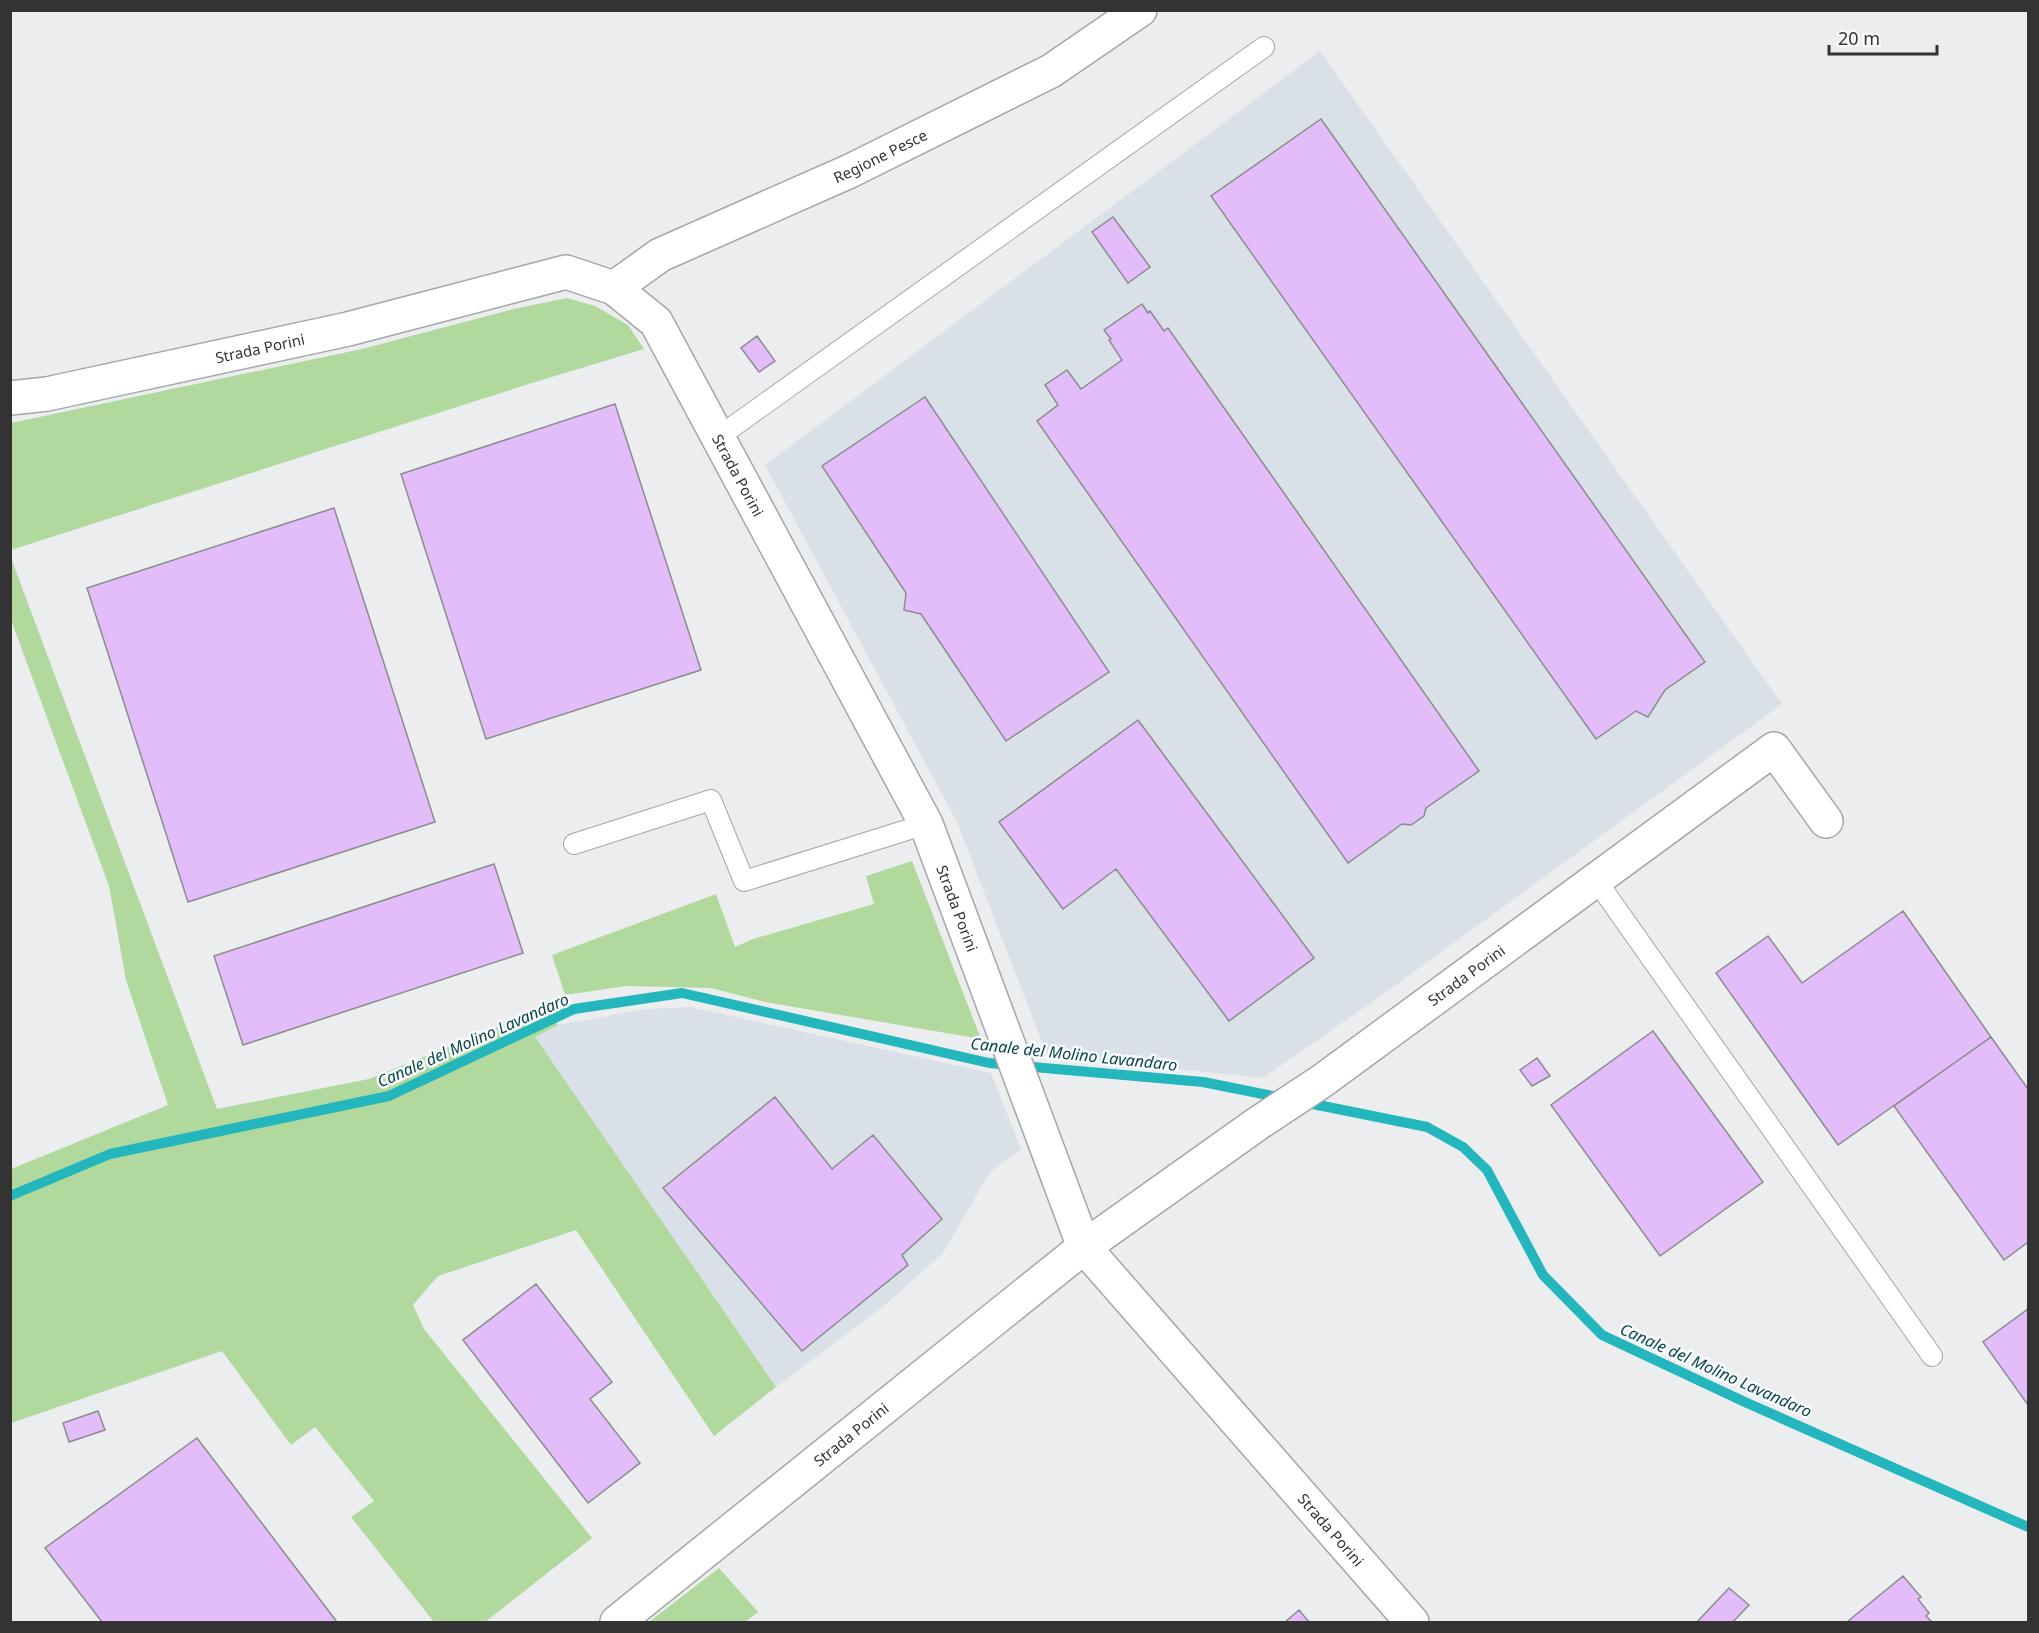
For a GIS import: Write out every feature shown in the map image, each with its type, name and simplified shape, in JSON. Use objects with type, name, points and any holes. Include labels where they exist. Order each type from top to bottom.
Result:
[{"type":"street","name":"Regione Pesce","points":[[614,288],[660,255],[850,171],[1051,71],[1140,10]]},
{"type":"street","name":"Strada Porini","points":[[10,398],[47,394],[348,329],[566,272],[614,288],[656,322],[926,824],[1084,1247],[1412,1623]]},
{"type":"street","name":"Strada Porini","points":[[617,1623],[1084,1247],[1257,1124],[1322,1081],[1774,749],[1826,821]]},
{"type":"lane","points":[[717,438],[1264,47]]},
{"type":"lane","points":[[574,844],[711,800],[744,880],[926,824]]},
{"type":"lane","points":[[1596,880],[1932,1356]]},
{"type":"shaded area","points":[[1320,51],[1782,704],[1382,995],[1263,1078],[1047,1055],[957,822],[765,465]]},
{"type":"shaded area","points":[[690,1007],[991,1073],[1021,1149],[990,1172],[943,1253],[885,1305],[776,1387],[534,1037],[558,1025],[646,1009]]},
{"type":"green space","points":[[567,298],[595,306],[628,325],[644,349],[11,550],[11,423],[362,349],[514,309]]},
{"type":"green space","points":[[11,558],[217,1109],[369,1079],[545,1008],[558,1025],[535,1037],[776,1387],[714,1436],[576,1230],[438,1276],[413,1305],[424,1329],[592,1538],[485,1622],[434,1622],[351,1517],[374,1501],[315,1427],[291,1445],[222,1351],[11,1423],[11,1169],[168,1105],[126,980],[109,886],[11,620]]},
{"type":"green space","points":[[912,861],[981,1039],[765,1002],[711,988],[627,986],[565,995],[552,955],[716,894],[735,947],[753,939],[874,904],[866,876]]},
{"type":"green space","points":[[719,1568],[758,1612],[745,1622],[649,1622]]},
{"type":"building","points":[[1321,119],[1705,662],[1665,690],[1648,717],[1636,711],[1596,739],[1211,196]]},
{"type":"building","points":[[1113,217],[1150,267],[1128,283],[1092,232]]},
{"type":"building","points":[[1142,304],[1164,331],[1168,328],[1479,771],[1426,808],[1424,816],[1411,825],[1402,824],[1348,863],[1037,421],[1058,405],[1045,385],[1067,370],[1081,389],[1122,360],[1104,330]]},
{"type":"building","points":[[757,336],[775,361],[759,372],[741,348]]},
{"type":"building","points":[[925,397],[1109,672],[1006,741],[921,614],[904,610],[906,593],[822,466]]},
{"type":"building","points":[[615,404],[701,670],[486,739],[401,474]]},
{"type":"building","points":[[334,508],[435,822],[188,902],[87,588]]},
{"type":"building","points":[[1138,720],[1314,958],[1229,1021],[1116,869],[1063,909],[999,822]]},
{"type":"building","points":[[494,864],[523,953],[243,1045],[214,956]]},
{"type":"building","points":[[1903,911],[1991,1037],[1838,1145],[1716,973],[1768,936],[1802,983]]},
{"type":"building","points":[[1653,1031],[1763,1182],[1660,1256],[1551,1105]]},
{"type":"building","points":[[1991,1037],[2028,1089],[2028,1242],[2004,1260],[1894,1106]]},
{"type":"building","points":[[1537,1058],[1550,1076],[1532,1086],[1520,1070]]},
{"type":"building","points":[[775,1097],[832,1169],[873,1135],[942,1219],[902,1255],[908,1265],[802,1351],[663,1188]]},
{"type":"building","points":[[536,1284],[612,1382],[590,1399],[640,1463],[588,1503],[463,1340]]},
{"type":"building","points":[[2028,1309],[2028,1405],[1983,1342]]},
{"type":"building","points":[[98,1411],[105,1430],[69,1442],[63,1423]]},
{"type":"building","points":[[197,1438],[337,1622],[102,1622],[45,1548]]},
{"type":"building","points":[[1903,1576],[1921,1597],[1918,1599],[1929,1613],[1926,1616],[1932,1622],[1847,1622]]},
{"type":"building","points":[[1729,1588],[1749,1605],[1733,1622],[1697,1622]]},
{"type":"building","points":[[1299,1610],[1309,1622],[1285,1622]]},
{"type":"waterway","name":"Canale del Molino Lavandaro","points":[[10,1196],[110,1154],[389,1096],[574,1009],[682,993],[989,1063],[1203,1082],[1282,1098]]},
{"type":"waterway","name":"Canale del Molino Lavandaro","points":[[1303,1102],[1427,1127],[1463,1147],[1487,1170],[1543,1275],[1602,1335],[1747,1403],[2028,1527]]}]
